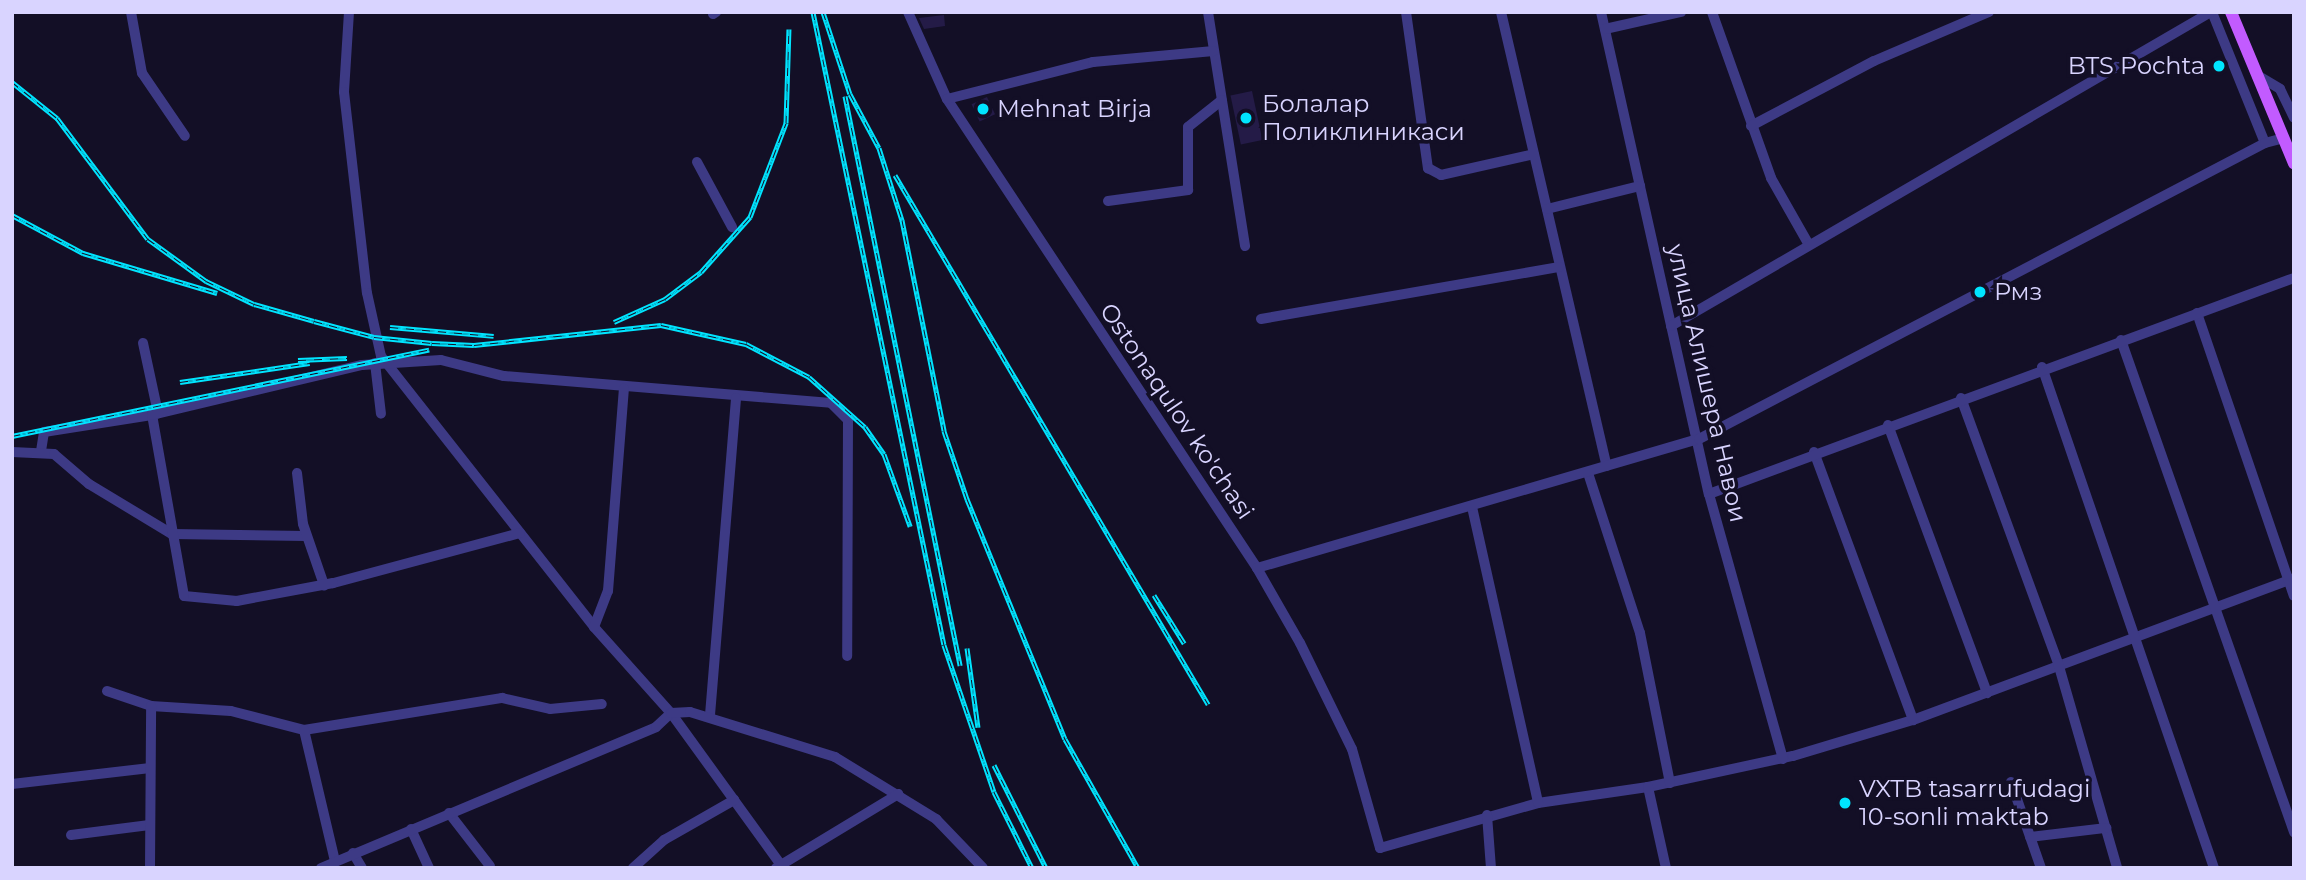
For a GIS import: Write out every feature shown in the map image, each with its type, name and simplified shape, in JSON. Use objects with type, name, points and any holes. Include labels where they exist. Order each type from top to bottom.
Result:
[{"type":"main road","points":[[2231,12],[2294,163]]},
{"type":"street","points":[[131,12],[142,73],[185,136]]},
{"type":"street","points":[[348,12],[345,105],[367,293],[380,362],[382,414]]},
{"type":"street","name":"Ostonaqulov ko'chasi","points":[[908,12],[947,99],[1257,568],[1352,749],[1380,848],[1487,815]]},
{"type":"street","points":[[1208,12],[1245,246]]},
{"type":"street","points":[[1406,12],[1428,168],[1441,175],[1534,154]]},
{"type":"street","points":[[1501,12],[1607,466]]},
{"type":"street","name":"улица Алишера Навои","points":[[1601,12],[1699,439],[1709,494],[1783,760]]},
{"type":"street","points":[[1605,29],[1681,12]]},
{"type":"street","points":[[1712,12],[1771,178],[1809,245]]},
{"type":"street","points":[[1751,126],[1874,61],[1989,12]]},
{"type":"street","points":[[1671,326],[2211,12],[2265,143]]},
{"type":"street","points":[[947,99],[1093,62],[1214,51]]},
{"type":"street","points":[[2257,75],[2273,81],[2290,101],[2294,118]]},
{"type":"street","points":[[1108,201],[1188,190],[1188,127],[1222,100]]},
{"type":"street","points":[[2271,108],[2290,101]]},
{"type":"street","points":[[1257,568],[1699,439],[2265,143],[2284,138]]},
{"type":"street","points":[[697,163],[732,227]]},
{"type":"street","points":[[1546,209],[1640,186]]},
{"type":"street","points":[[1261,319],[1559,267]]},
{"type":"street","points":[[1709,494],[2042,367],[2294,278]]},
{"type":"street","points":[[2197,313],[2291,579],[2294,596]]},
{"type":"street","points":[[2122,340],[2294,832]]},
{"type":"street","points":[[143,343],[184,596],[237,601],[324,585],[520,533]]},
{"type":"street","points":[[41,451],[44,432],[155,414],[380,362],[454,360],[504,376],[624,389],[831,403],[848,420],[846,656]]},
{"type":"street","points":[[380,362],[594,627],[671,713],[780,867],[898,794]]},
{"type":"street","points":[[2042,367],[2137,634],[2214,868]]},
{"type":"street","points":[[594,627],[608,591],[624,389]]},
{"type":"street","points":[[709,715],[736,398]]},
{"type":"street","points":[[1961,398],[2058,663],[2116,868]]},
{"type":"street","points":[[1888,425],[1987,693]]},
{"type":"street","points":[[12,452],[41,451],[54,454],[89,484],[172,534],[306,536]]},
{"type":"street","points":[[1814,452],[1913,720]]},
{"type":"street","points":[[297,473],[306,536],[324,585]]},
{"type":"street","points":[[1588,473],[1640,633],[1671,783]]},
{"type":"street","points":[[1472,507],[1538,803]]},
{"type":"street","points":[[1491,868],[1487,815],[1538,803],[1671,783],[1783,760],[1913,720],[2216,604],[2291,579]]},
{"type":"street","points":[[107,691],[151,706],[231,711],[304,730],[502,698],[550,709],[602,704]]},
{"type":"street","points":[[150,868],[151,706]]},
{"type":"street","points":[[321,868],[656,727],[671,713],[709,715],[835,757],[898,794],[953,832],[983,868]]},
{"type":"street","points":[[304,730],[335,861]]},
{"type":"street","points":[[12,784],[150,768]]},
{"type":"street","points":[[2011,782],[2040,868]]},
{"type":"street","points":[[1648,787],[1666,868]]},
{"type":"street","points":[[633,868],[664,840],[734,800]]},
{"type":"street","points":[[449,813],[490,866]]},
{"type":"street","points":[[71,835],[149,825]]},
{"type":"street","points":[[2030,837],[2106,828]]},
{"type":"street","points":[[411,829],[429,868]]},
{"type":"street","points":[[353,853],[362,868]]},
{"type":"building","points":[[944,15],[945,26],[924,29],[919,18]]},
{"type":"building","name":"Болалар Поликлиникаси","points":[[1252,91],[1262,140],[1241,144],[1230,96]]},
{"type":"building","name":"Mehnat Birja","points":[[987,97],[995,114],[980,121],[972,104]]},
{"type":"railway","points":[[813,12],[944,645],[994,792],[1032,868]]},
{"type":"railway","points":[[823,12],[850,94],[879,148],[902,220],[944,431],[967,499],[1065,739],[1138,868]]},
{"type":"railway","points":[[614,322],[665,299],[701,272],[750,217],[786,123],[789,29]]},
{"type":"railway","points":[[12,82],[57,118],[148,239],[206,281],[254,304],[374,337],[474,345],[661,325],[746,344],[809,377],[865,427],[884,454],[910,526]]},
{"type":"railway","points":[[845,96],[960,665]]},
{"type":"railway","points":[[895,175],[1208,704]]},
{"type":"railway","points":[[12,215],[83,253],[217,293]]},
{"type":"railway","points":[[390,327],[494,336]]},
{"type":"railway","points":[[12,436],[429,350]]},
{"type":"railway","points":[[298,360],[347,358]]},
{"type":"railway","points":[[180,382],[310,363]]},
{"type":"railway","points":[[1154,595],[1184,643]]},
{"type":"railway","points":[[967,648],[978,727]]},
{"type":"railway","points":[[994,765],[1046,868]]},
{"type":"place","name":"BTS Pochta","points":[[2219,66]]},
{"type":"place","name":"Mehnat Birja","points":[[983,109]]},
{"type":"place","name":"Болалар Поликлиникаси","points":[[1246,118]]},
{"type":"place","name":"Рмз","points":[[1980,292]]},
{"type":"place","name":"VXTB tasarrufudagi 10-sonli maktab","points":[[1845,803]]}]
